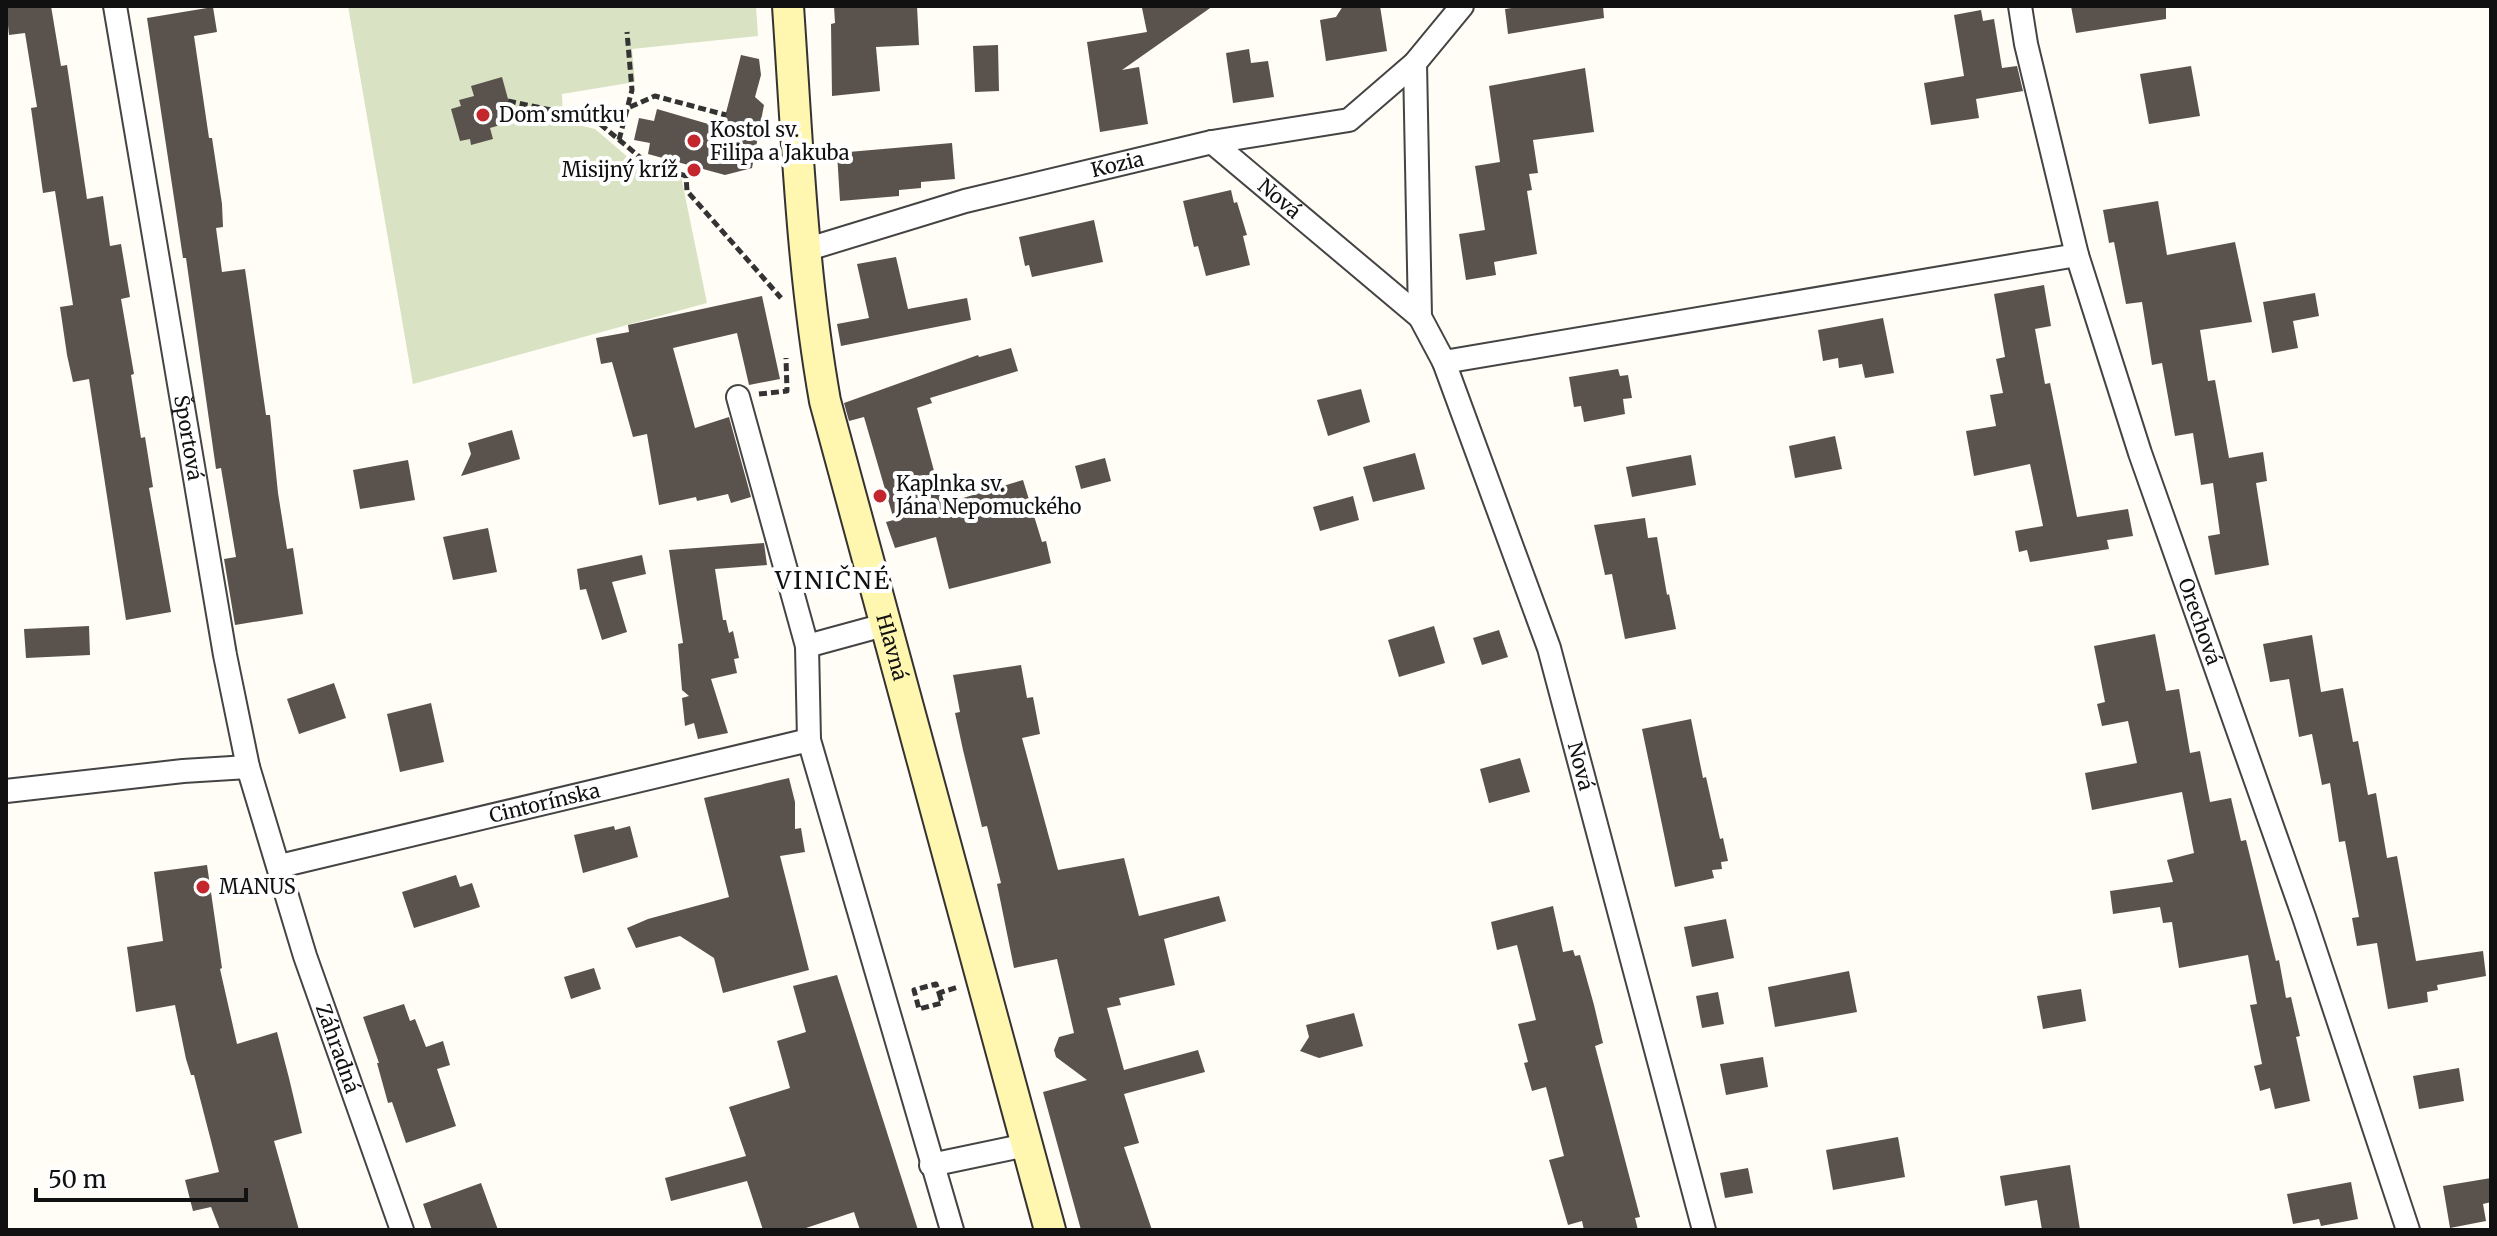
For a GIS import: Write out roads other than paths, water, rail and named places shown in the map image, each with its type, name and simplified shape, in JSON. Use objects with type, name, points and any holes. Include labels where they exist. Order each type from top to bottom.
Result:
[{"type":"main road","name":"Hlavná","points":[[788,6],[805,250],[825,401],[1050,1230]]},
{"type":"street","name":"Športová","points":[[115,6],[223,640],[248,767],[280,866]]},
{"type":"street","name":"Kozia","points":[[805,250],[965,201],[1212,142],[1349,120],[1415,63],[1462,6]]},
{"type":"street","name":"Orechová","points":[[2020,6],[2026,44],[2077,255],[2140,453],[2304,917],[2408,1230]]},
{"type":"street","name":"Nová","points":[[1415,63],[1420,317]]},
{"type":"street","name":"Nová","points":[[1212,142],[1420,317],[1444,362],[1549,648],[1704,1230]]},
{"type":"street","points":[[1444,362],[2077,255]]},
{"type":"street","points":[[738,397],[807,646],[809,740],[952,1230]]},
{"type":"street","points":[[807,646],[884,625]]},
{"type":"street","name":"Cintorínska","points":[[280,866],[809,740]]},
{"type":"street","points":[[6,791],[183,771],[248,767]]},
{"type":"street","name":"Záhradná","points":[[280,866],[305,956],[402,1230]]},
{"type":"street","points":[[931,1165],[1026,1145]]},
{"type":"place","name":"Dom smútku","points":[[483,115]]},
{"type":"place","name":"Kostol sv. Filipa a Jakuba","points":[[694,141]]},
{"type":"place","name":"Misijný kríž","points":[[694,170]]},
{"type":"place","name":"Kaplnka sv. Jána Nepomuckého","points":[[880,496]]},
{"type":"place","name":"MANUS","points":[[203,887]]},
{"type":"district","name":"VINIČNÉ","points":[[833,581]]}]
